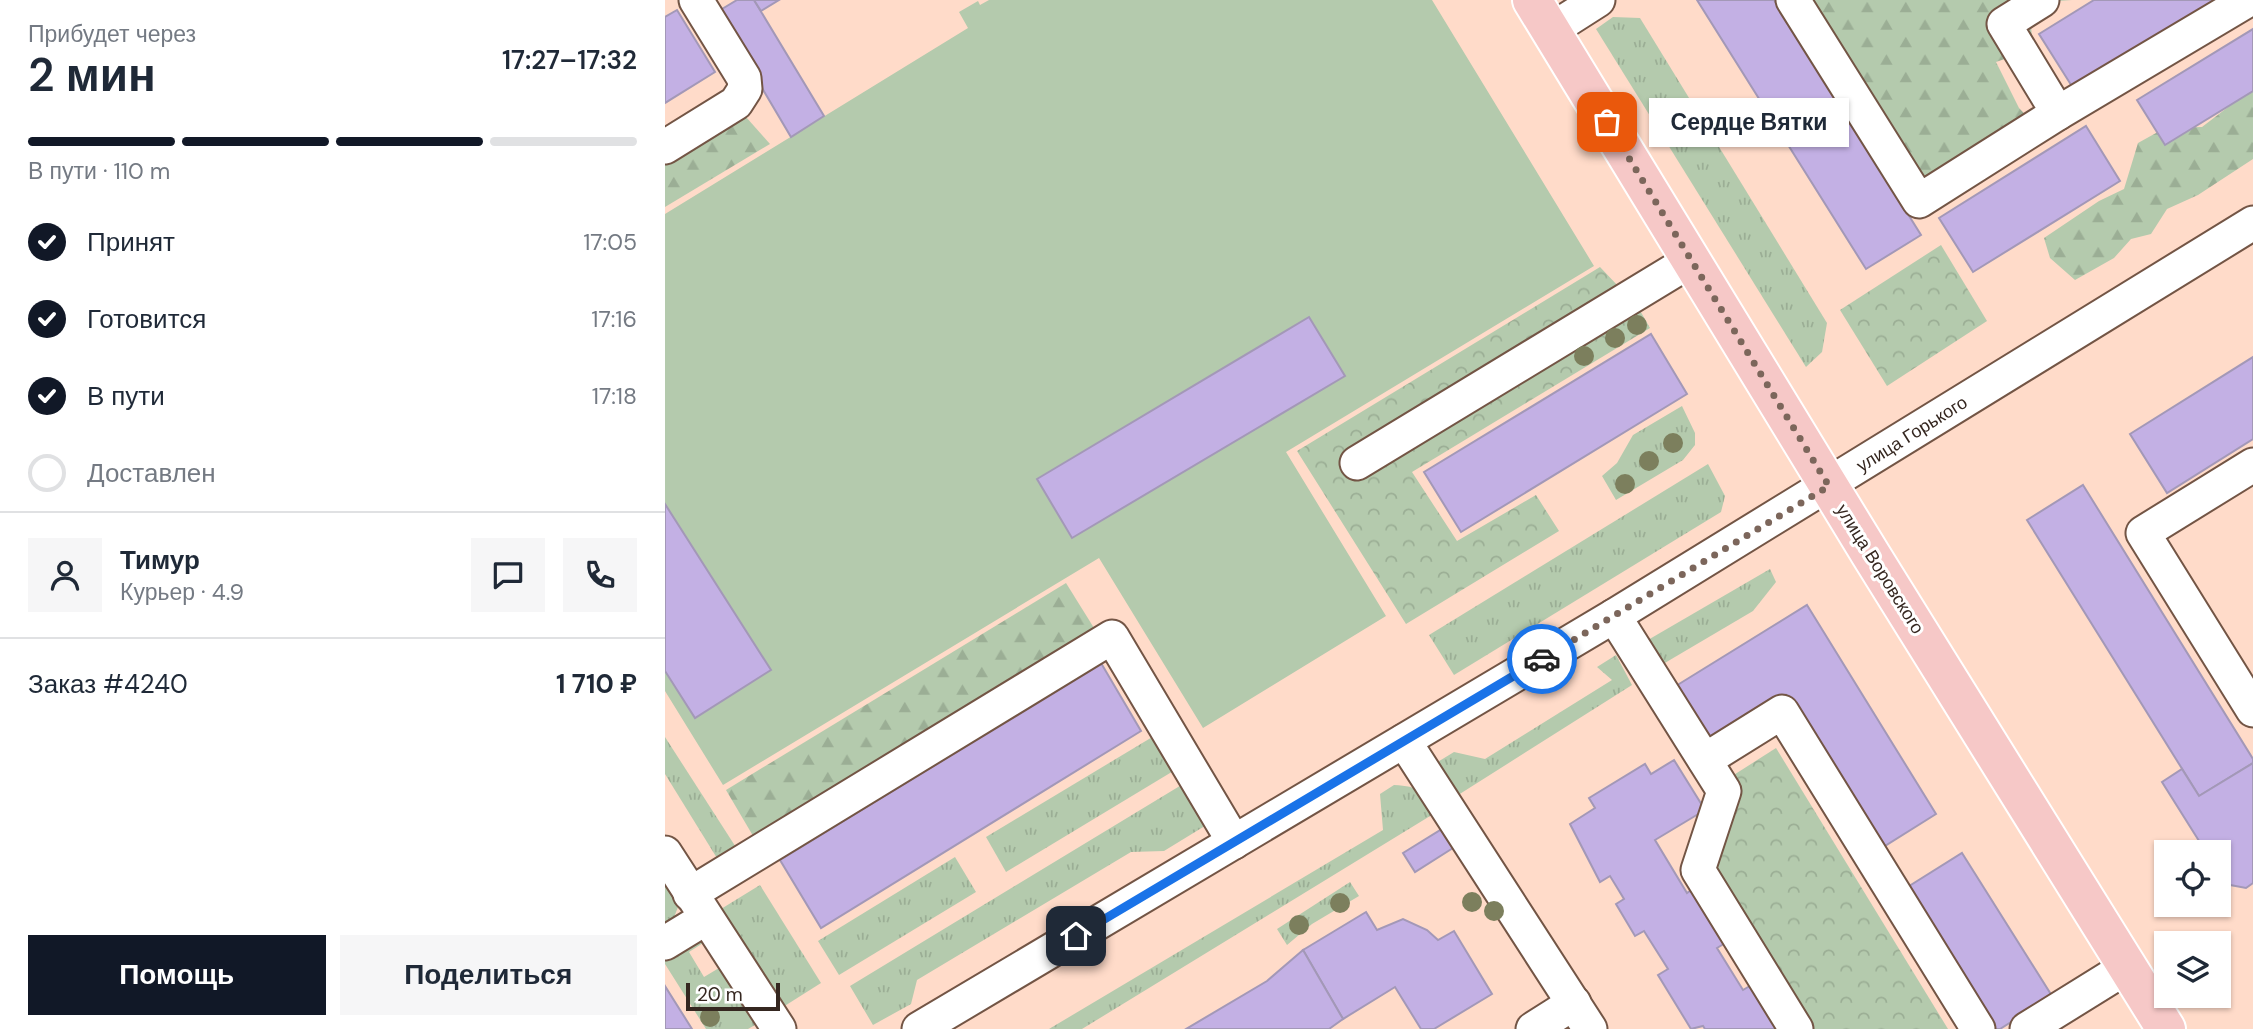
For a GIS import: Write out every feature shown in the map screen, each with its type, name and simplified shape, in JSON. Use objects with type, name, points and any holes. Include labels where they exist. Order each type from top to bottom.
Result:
[{"type":"main road","name":"улица Воровского","points":[[1541,15],[1690,261],[2166,1029]]},
{"type":"street","points":[[665,147],[736,103],[745,89],[744,78],[696,0]]},
{"type":"street","points":[[1541,15],[1598,0]]},
{"type":"street","points":[[1793,0],[1919,201],[2058,113],[2248,0]]},
{"type":"street","points":[[2042,0],[2004,24],[2058,113]]},
{"type":"street","name":"улица Горького","points":[[919,1029],[1614,616],[2253,223]]},
{"type":"street","points":[[1357,463],[1690,261]]},
{"type":"street","points":[[2247,688],[2143,533],[2253,464]]},
{"type":"street","points":[[1614,616],[1724,791],[1698,870],[1796,1029]]},
{"type":"street","points":[[665,943],[698,906],[1112,638],[1234,842]]},
{"type":"street","points":[[1705,760],[1782,712],[1978,1029]]},
{"type":"street","points":[[1404,741],[1582,1016],[1533,1029]]},
{"type":"street","points":[[665,853],[779,1029]]},
{"type":"street","points":[[2027,1029],[2127,967]]},
{"type":"green space","points":[[989,0],[1432,0],[1594,266],[1286,452],[1386,616],[1203,728],[1099,558],[723,785],[665,691],[665,214],[968,28],[959,12],[978,1],[980,5]]},
{"type":"green space","points":[[1791,0],[2072,0],[2042,2],[2031,26],[2033,49],[1996,62],[2019,108],[2040,130],[1921,185]]},
{"type":"green space","points":[[1613,17],[1640,18],[1827,323],[1822,352],[1806,367],[1596,29]]},
{"type":"green space","points":[[2253,88],[2253,159],[2198,195],[2167,209],[2151,234],[2131,239],[2114,258],[2075,280],[2050,258],[2044,238],[2099,201],[2124,189],[2138,143],[2165,128],[2202,127]]},
{"type":"green space","points":[[746,117],[770,144],[665,207],[665,155],[714,125]]},
{"type":"green space","points":[[1941,245],[1987,321],[1887,386],[1840,310]]},
{"type":"green space","points":[[1600,267],[1638,307],[1650,328],[1412,472],[1457,541],[1536,495],[1559,531],[1406,624],[1297,451]]},
{"type":"green space","points":[[1682,406],[1695,433],[1695,445],[1683,460],[1616,500],[1602,476],[1617,463],[1633,435]]},
{"type":"green space","points":[[1708,464],[1725,496],[1721,512],[1454,675],[1429,635]]},
{"type":"green space","points":[[1770,569],[1776,582],[1753,611],[1658,667],[1641,644]]},
{"type":"green space","points":[[1066,583],[1099,636],[759,846],[726,790]]},
{"type":"green space","points":[[1616,655],[1632,685],[1455,797],[1436,763],[1454,752],[1485,759],[1612,680],[1597,667]]},
{"type":"green space","points":[[1159,733],[1180,767],[1006,872],[986,837]]},
{"type":"green space","points":[[665,737],[739,852],[720,863],[665,774]]},
{"type":"green space","points":[[1776,748],[1948,1029],[1805,1029],[1709,872],[1729,778]]},
{"type":"green space","points":[[1188,781],[1213,821],[1164,851],[1131,852],[917,980],[911,1004],[873,1025],[850,986]]},
{"type":"green space","points":[[1394,785],[1415,789],[1427,800],[1435,813],[1082,1029],[1049,1029],[1383,830],[1380,794]]},
{"type":"green space","points":[[955,857],[976,892],[839,975],[818,941]]},
{"type":"green space","points":[[665,881],[678,907],[673,920],[665,925]]},
{"type":"green space","points":[[1350,882],[1359,896],[1312,924],[1287,945],[1277,929]]},
{"type":"green space","points":[[760,885],[821,983],[783,1007],[721,909]]},
{"type":"green space","points":[[695,930],[703,943],[689,952],[704,977],[719,968],[755,1025],[748,1029],[706,1029],[665,964],[665,949]]},
{"type":"building","points":[[737,0],[754,0],[824,116],[791,137],[717,12]]},
{"type":"building","points":[[754,0],[779,0],[761,11]]},
{"type":"building","points":[[1697,0],[1774,0],[1921,235],[1866,269]]},
{"type":"building","points":[[2094,0],[2215,0],[2073,88],[2039,34]]},
{"type":"building","points":[[677,10],[715,72],[665,103],[665,17]]},
{"type":"building","points":[[2253,29],[2253,91],[2165,145],[2137,100]]},
{"type":"building","points":[[2086,126],[2120,181],[1973,272],[1939,218]]},
{"type":"building","points":[[1309,317],[1345,376],[1072,538],[1037,479]]},
{"type":"building","points":[[1651,334],[1687,394],[1461,532],[1424,472]]},
{"type":"building","points":[[2253,357],[2253,439],[2167,493],[2130,434]]},
{"type":"building","points":[[2083,485],[2253,759],[2253,763],[2199,796],[2027,520]]},
{"type":"building","points":[[665,504],[771,670],[695,718],[665,671]]},
{"type":"building","points":[[1807,605],[1936,814],[1880,849],[1786,695],[1705,745],[1671,689]]},
{"type":"building","points":[[1101,663],[1141,731],[821,928],[780,860]]},
{"type":"building","points":[[1674,760],[1705,810],[1655,840],[1687,893],[1694,888],[1727,942],[1717,948],[1743,990],[1753,984],[1780,1029],[1705,1029],[1703,1026],[1691,1029],[1658,975],[1668,969],[1644,931],[1635,936],[1616,904],[1624,899],[1610,876],[1600,882],[1570,824],[1595,808],[1589,798],[1645,764],[1651,774]]},
{"type":"building","points":[[2253,763],[2253,883],[2246,888],[2231,885],[2231,840],[2198,840],[2162,782],[2182,769],[2199,796]]},
{"type":"building","points":[[1442,829],[1453,848],[1415,872],[1403,853]]},
{"type":"building","points":[[1962,853],[2052,996],[2000,1029],[1995,1029],[1906,888]]},
{"type":"building","points":[[1366,912],[1377,930],[1403,919],[1427,930],[1438,940],[1454,931],[1492,994],[1434,1029],[1421,1029],[1395,987],[1343,1019],[1303,950]]},
{"type":"building","points":[[1303,950],[1343,1019],[1329,1029],[1186,1029],[1267,981]]},
{"type":"building","points":[[665,986],[692,1029],[665,1029]]},
{"type":"way so far","points":[[1542,659],[1829,486],[1607,122]]},
{"type":"place","name":"Сердце Вятки","points":[[1607,122]]},
{"type":"route","points":[[1076,936],[1542,659]]}]
